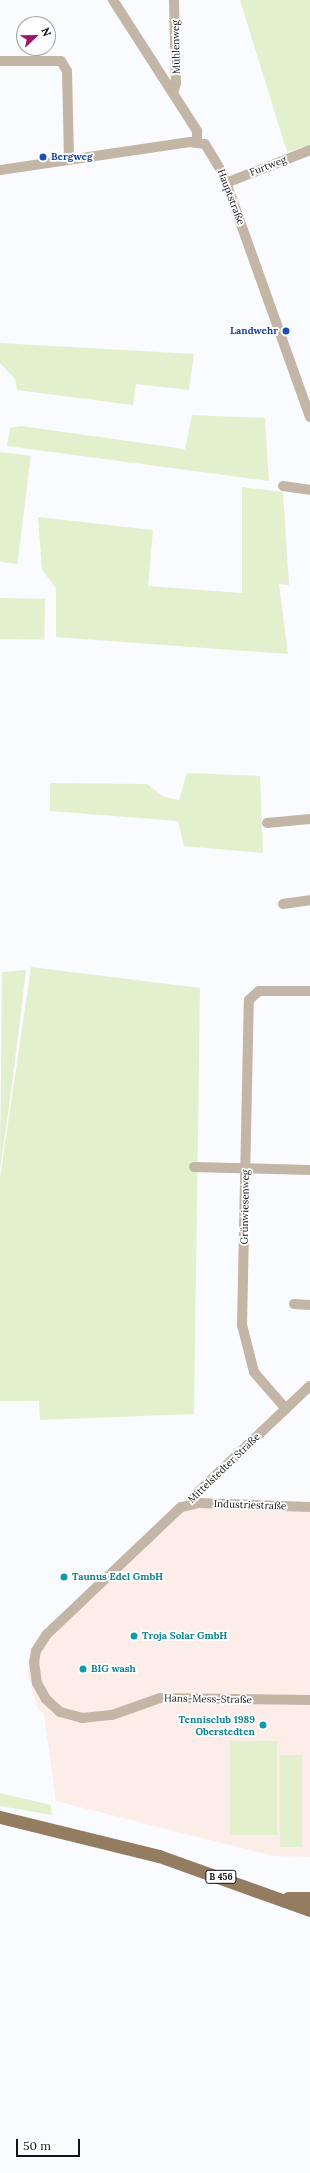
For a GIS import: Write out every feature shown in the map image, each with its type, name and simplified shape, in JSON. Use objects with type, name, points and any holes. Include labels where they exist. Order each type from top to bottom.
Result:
[{"type":"main road","name":"B 456","points":[[0,1817],[159,1856],[310,1910]]},
{"type":"main road","points":[[282,1899],[310,1898]]},
{"type":"street","points":[[0,170],[197,141],[197,131],[112,0]]},
{"type":"street","name":"Mühlenweg","points":[[173,93],[176,83],[174,0]]},
{"type":"street","points":[[0,61],[61,61],[67,70],[69,87],[69,160]]},
{"type":"street","name":"Hauptstraße","points":[[197,141],[208,147],[226,182],[310,417]]},
{"type":"street","name":"Furtweg","points":[[226,182],[310,150]]},
{"type":"street","points":[[283,486],[310,490]]},
{"type":"street","points":[[267,823],[310,819]]},
{"type":"street","points":[[283,904],[310,900]]},
{"type":"street","name":"Grünwiesenweg","points":[[286,1409],[254,1372],[242,1325],[249,1000],[253,993],[310,991]]},
{"type":"street","points":[[194,1167],[310,1170]]},
{"type":"street","points":[[294,1304],[310,1305]]},
{"type":"street","name":"Mittelstedter Straße","points":[[36,1651],[47,1634],[181,1507],[191,1503],[196,1494],[310,1386]]},
{"type":"street","name":"Industriestraße","points":[[191,1503],[310,1507]]},
{"type":"street","name":"Hans-Mess-Straße","points":[[36,1651],[34,1672],[40,1691],[52,1706],[70,1716],[95,1718],[160,1698],[310,1700]]},
{"type":"shaded area","points":[[181,1507],[310,1507],[310,1857],[274,1856],[56,1801],[44,1714],[38,1709],[27,1672],[36,1651]]},
{"type":"green space","points":[[240,0],[310,0],[310,145],[287,152]]},
{"type":"green space","points":[[0,343],[194,354],[189,390],[136,384],[133,405],[17,390],[15,379],[0,363]]},
{"type":"green space","points":[[192,415],[265,418],[269,481],[7,446],[10,428],[21,426],[185,449]]},
{"type":"green space","points":[[0,452],[31,456],[17,564],[0,562]]},
{"type":"green space","points":[[242,487],[283,492],[289,585],[279,584],[288,654],[56,637],[56,588],[42,570],[38,517],[153,530],[148,586],[242,593]]},
{"type":"green space","points":[[0,598],[45,599],[44,640],[0,639]]},
{"type":"green space","points":[[187,773],[260,776],[263,853],[184,846],[178,821],[50,811],[50,783],[147,784],[164,797],[179,800]]},
{"type":"green space","points":[[31,967],[200,988],[194,1414],[40,1420],[39,1401],[0,1401],[0,1178]]},
{"type":"green space","points":[[26,970],[12,1085],[0,1170],[2,972]]},
{"type":"green space","points":[[230,1741],[277,1741],[277,1835],[230,1835]]},
{"type":"green space","points":[[280,1755],[302,1755],[302,1847],[280,1847]]},
{"type":"green space","points":[[0,1793],[51,1805],[52,1815],[0,1806]]},
{"type":"place","name":"Bergweg","points":[[43,157]]},
{"type":"place","name":"Landwehr","points":[[286,331]]},
{"type":"place","name":"Taunus Edel GmbH","points":[[64,1577]]},
{"type":"place","name":"Troja Solar GmbH","points":[[134,1636]]},
{"type":"place","name":"BIG wash","points":[[83,1669]]},
{"type":"place","name":"Tennisclub 1989 Oberstedten","points":[[263,1725]]}]
